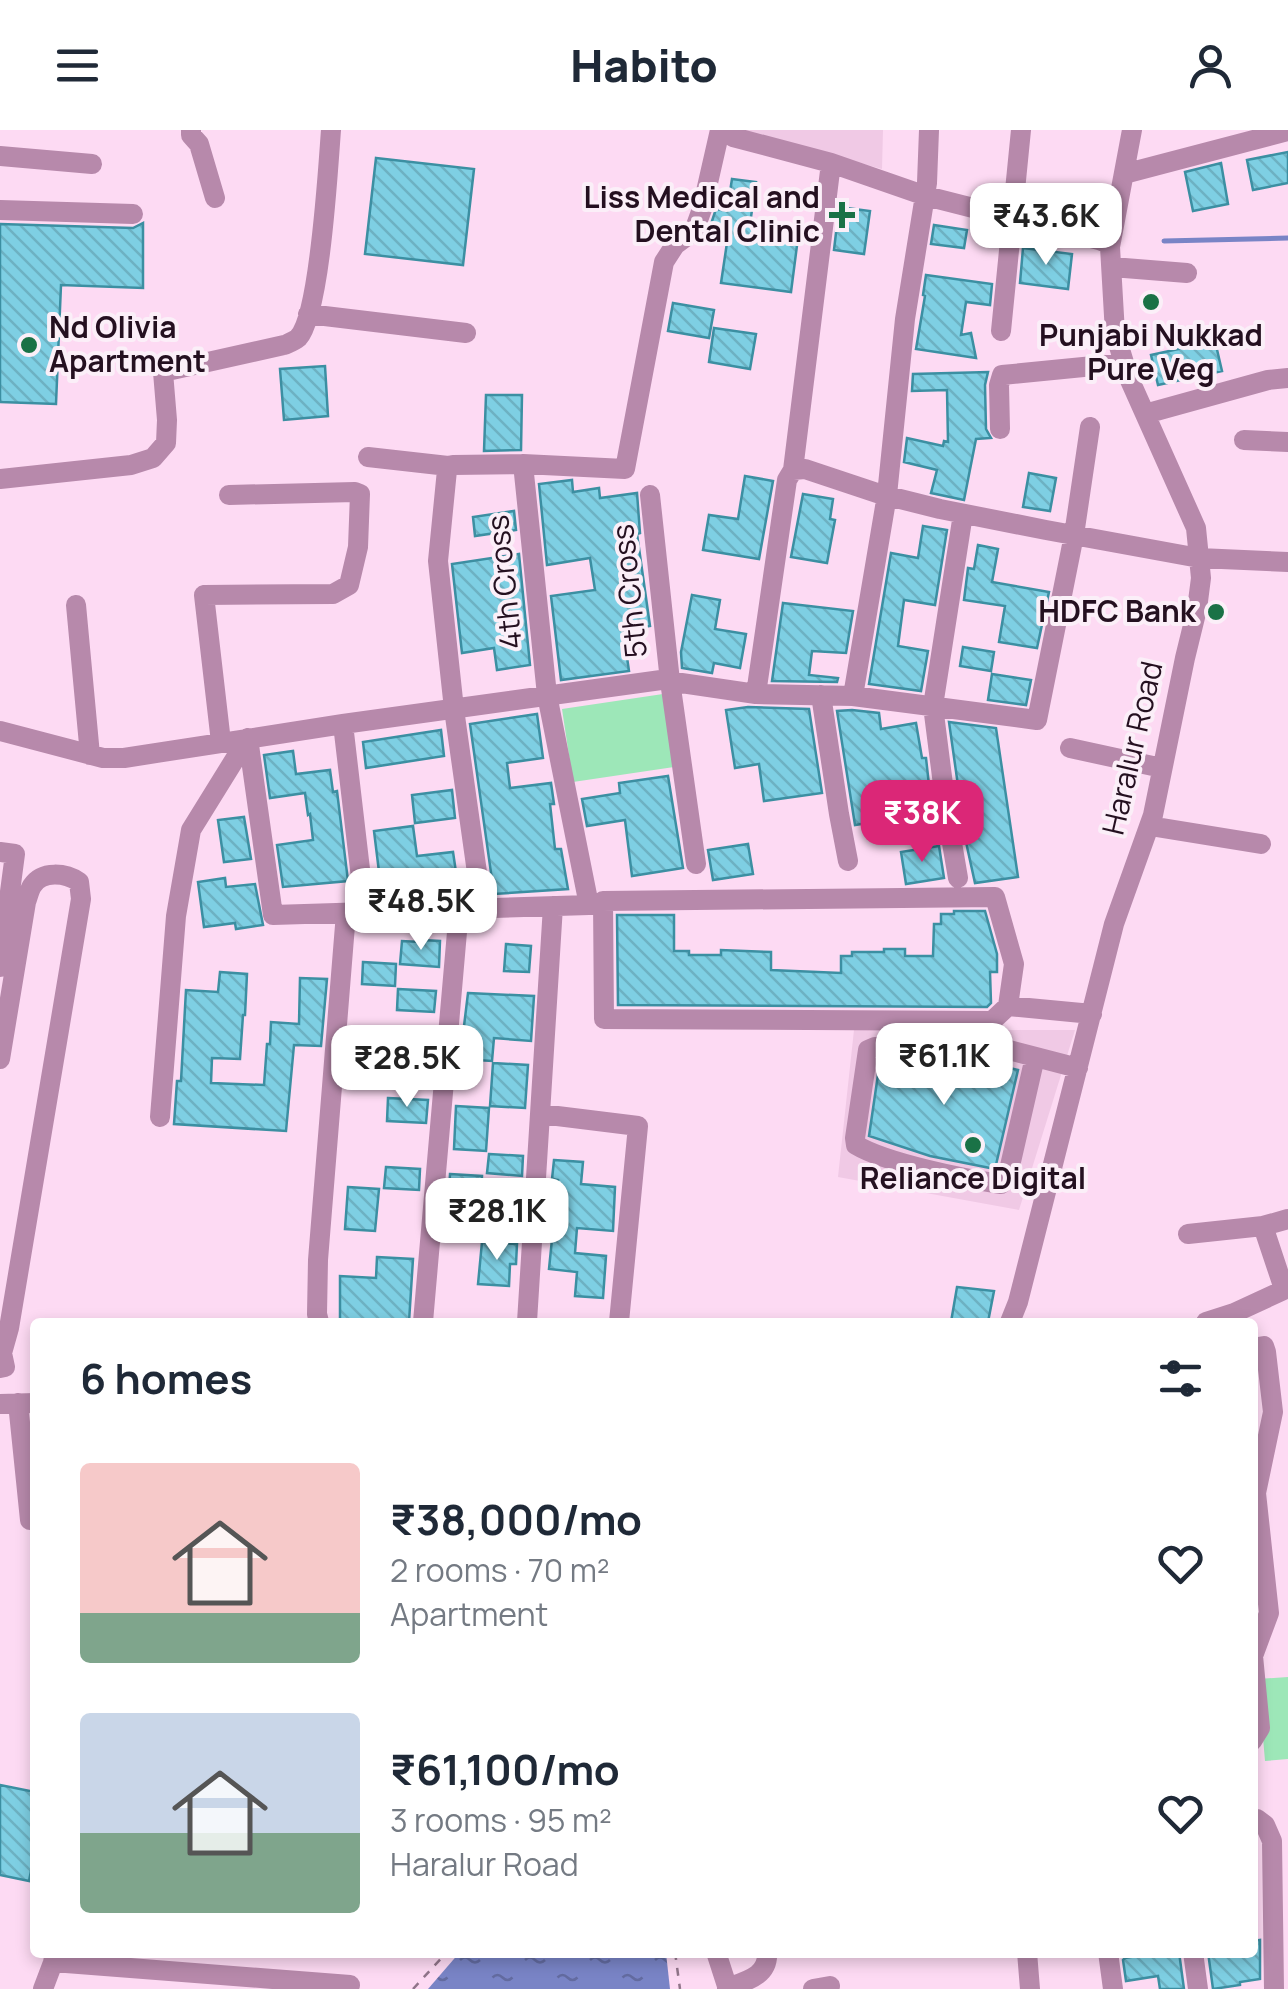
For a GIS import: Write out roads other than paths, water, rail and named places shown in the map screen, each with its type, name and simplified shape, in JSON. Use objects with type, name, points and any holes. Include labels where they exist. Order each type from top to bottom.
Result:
[{"type":"street","points":[[192,130],[191,135],[200,144],[214,198]]},
{"type":"street","points":[[0,479],[131,466],[154,458],[166,444],[163,372],[284,346],[298,338],[314,293],[332,130]]},
{"type":"street","points":[[368,457],[448,466],[523,464],[625,469],[664,262],[675,245],[694,231],[722,130],[733,137],[831,163],[926,196],[1099,240],[1110,244],[1111,257],[1188,272]]},
{"type":"street","points":[[853,696],[887,495],[905,319],[926,196],[930,130]]},
{"type":"street","points":[[1002,331],[1021,130]]},
{"type":"street","name":"Haralur Road","points":[[1012,1318],[1114,924],[1150,826],[1201,578],[1196,528],[1124,364],[1116,332],[1111,257],[1132,130]]},
{"type":"street","points":[[1124,174],[1249,136],[1288,132]]},
{"type":"street","points":[[0,156],[92,164]]},
{"type":"street","points":[[756,694],[786,480],[794,470],[831,163]]},
{"type":"street","points":[[0,210],[133,214]]},
{"type":"street","points":[[308,314],[466,333]]},
{"type":"street","points":[[1000,429],[1002,376],[1124,364]]},
{"type":"street","points":[[1145,414],[1288,378]]},
{"type":"street","points":[[0,731],[103,758],[124,758],[547,695],[670,681],[756,694],[853,696],[1037,720],[1074,535],[1090,427]]},
{"type":"street","points":[[1244,440],[1288,442]]},
{"type":"street","name":"4th Cross","points":[[523,464],[547,695],[588,905],[553,906]]},
{"type":"street","points":[[448,466],[438,562],[482,908]]},
{"type":"street","points":[[794,470],[805,469],[963,514],[1074,535],[1199,558],[1288,562]]},
{"type":"street","points":[[221,742],[204,595],[333,594],[349,585],[358,547],[360,494],[229,494]]},
{"type":"street","name":"5th Cross","points":[[650,495],[670,681],[696,864]]},
{"type":"street","points":[[958,878],[934,706],[963,514]]},
{"type":"street","points":[[76,605],[90,755]]},
{"type":"street","points":[[822,695],[848,862]]},
{"type":"street","points":[[318,1318],[318,1260],[356,912],[343,724]]},
{"type":"street","points":[[248,738],[273,915],[553,906],[527,1318]]},
{"type":"street","points":[[160,1117],[176,916],[190,830],[248,738]]},
{"type":"street","points":[[1070,748],[1162,768]]},
{"type":"street","points":[[1150,826],[1261,844]]},
{"type":"street","points":[[0,852],[15,854],[0,967]]},
{"type":"street","points":[[0,1058],[26,902],[33,883],[45,875],[70,876],[79,882],[81,899],[2,1354],[6,1367],[0,1368]]},
{"type":"street","points":[[995,897],[1014,964],[1008,1006],[992,1022],[604,1019],[603,901],[995,897]]},
{"type":"street","points":[[423,1318],[459,909]]},
{"type":"street","points":[[1008,1006],[1092,1014]]},
{"type":"street","points":[[1035,1057],[1006,1180],[1001,1184],[912,1165],[856,1145],[868,1050],[1005,1048],[1078,1068]]},
{"type":"street","points":[[540,1114],[638,1126],[619,1318]]},
{"type":"street","points":[[1188,1234],[1288,1220]]},
{"type":"street","points":[[1218,1318],[1286,1288],[1263,1226]]},
{"type":"street","points":[[1258,1347],[1264,1346],[1266,1352],[1273,1412],[1258,1483]]},
{"type":"street","points":[[18,1403],[30,1520]]},
{"type":"street","points":[[1258,1512],[1269,1614],[1258,1643]]},
{"type":"street","points":[[1258,1820],[1266,1825],[1272,1841],[1274,1989]]},
{"type":"street","points":[[43,1989],[55,1958],[350,1985]]},
{"type":"street","points":[[718,1958],[727,1989],[759,1974],[766,1967],[767,1958]]},
{"type":"street","points":[[1027,1958],[1030,1989]]},
{"type":"street","points":[[1109,1958],[1113,1989]]},
{"type":"street","points":[[1194,1958],[1198,1989]]},
{"type":"water","points":[[455,1958],[667,1958],[670,1989],[428,1989]]},
{"type":"waterway","points":[[1164,241],[1288,238]]},
{"type":"place","name":"Liss Medical and Dental Clinic","points":[[842,215]]},
{"type":"place","name":"Punjabi Nukkad Pure Veg","points":[[1151,302]]},
{"type":"place","name":"Nd Olivia Apartment","points":[[29,345]]},
{"type":"place","name":"HDFC Bank","points":[[1216,612]]},
{"type":"place","name":"Reliance Digital","points":[[973,1145]]}]
